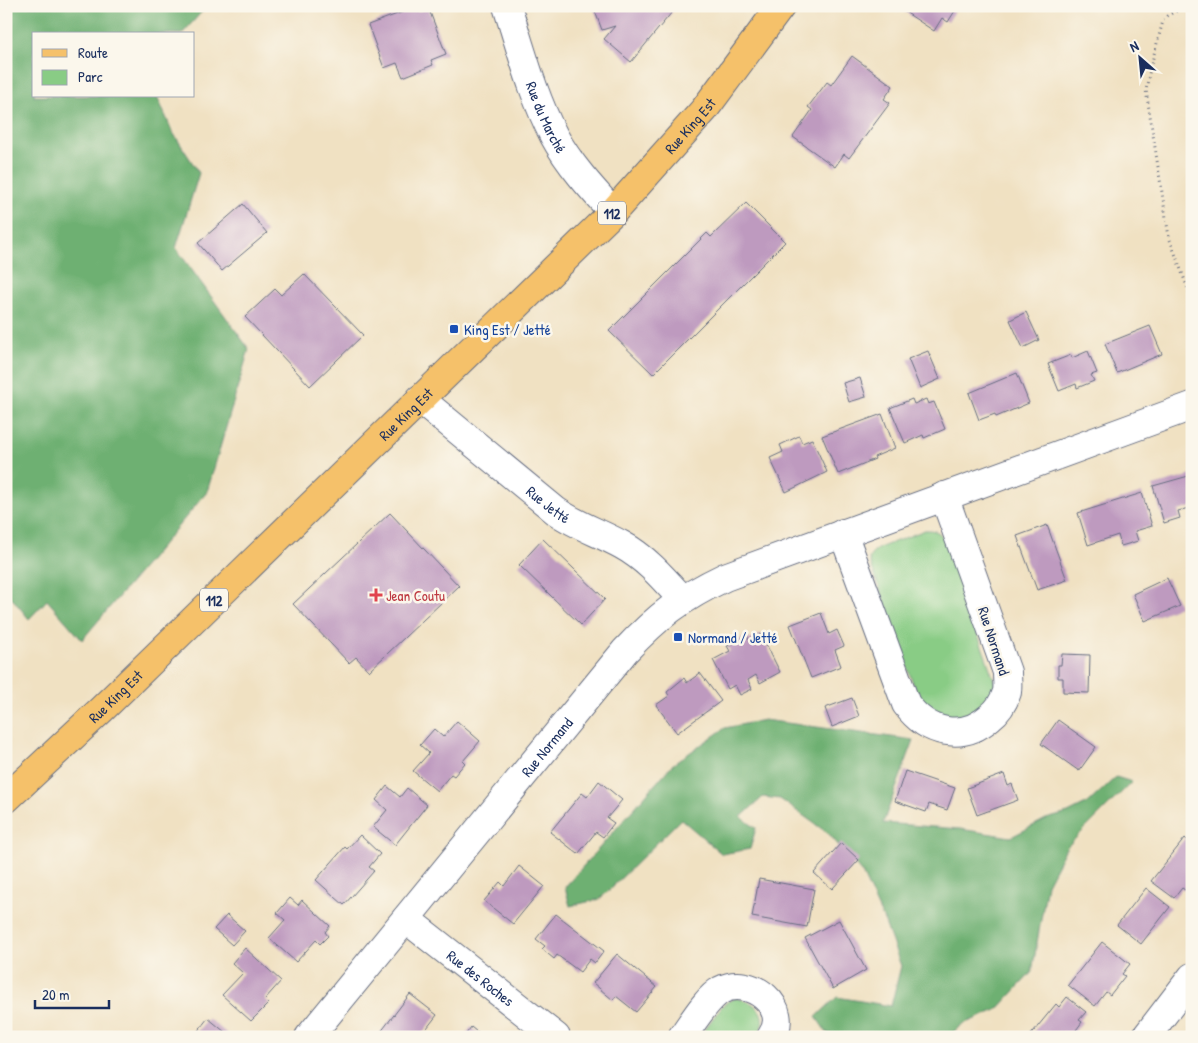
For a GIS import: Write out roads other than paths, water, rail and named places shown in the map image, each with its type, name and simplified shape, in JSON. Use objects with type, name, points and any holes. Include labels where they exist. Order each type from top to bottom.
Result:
[{"type":"main road","name":"Rue King Est","points":[[6,798],[102,709],[613,212],[704,110],[781,6]]},
{"type":"street","name":"Rue du Marché","points":[[507,6],[541,107],[554,136],[586,181],[613,212]]},
{"type":"street","name":"Rue Jetté","points":[[420,399],[567,519],[624,546],[648,563],[682,599]]},
{"type":"street","name":"Rue Normand","points":[[309,1037],[625,651],[648,627],[682,599],[725,577],[1192,406]]},
{"type":"street","name":"Rue Normand","points":[[843,533],[906,704],[923,722],[934,728],[946,731],[971,729],[984,723],[1002,703],[1008,690],[1007,672],[944,496]]},
{"type":"street","name":"Rue des Roches","points":[[406,919],[556,1037]]},
{"type":"street","points":[[1146,1037],[1192,977]]},
{"type":"street","points":[[682,1037],[713,996],[731,986],[742,986],[752,988],[761,993],[769,1001],[774,1010],[776,1021],[775,1032],[771,1037]]},
{"type":"place","name":"King Est / Jetté","points":[[454,329]]},
{"type":"place","name":"Jean Coutu","points":[[376,595]]},
{"type":"place","name":"Normand / Jetté","points":[[678,637]]}]
